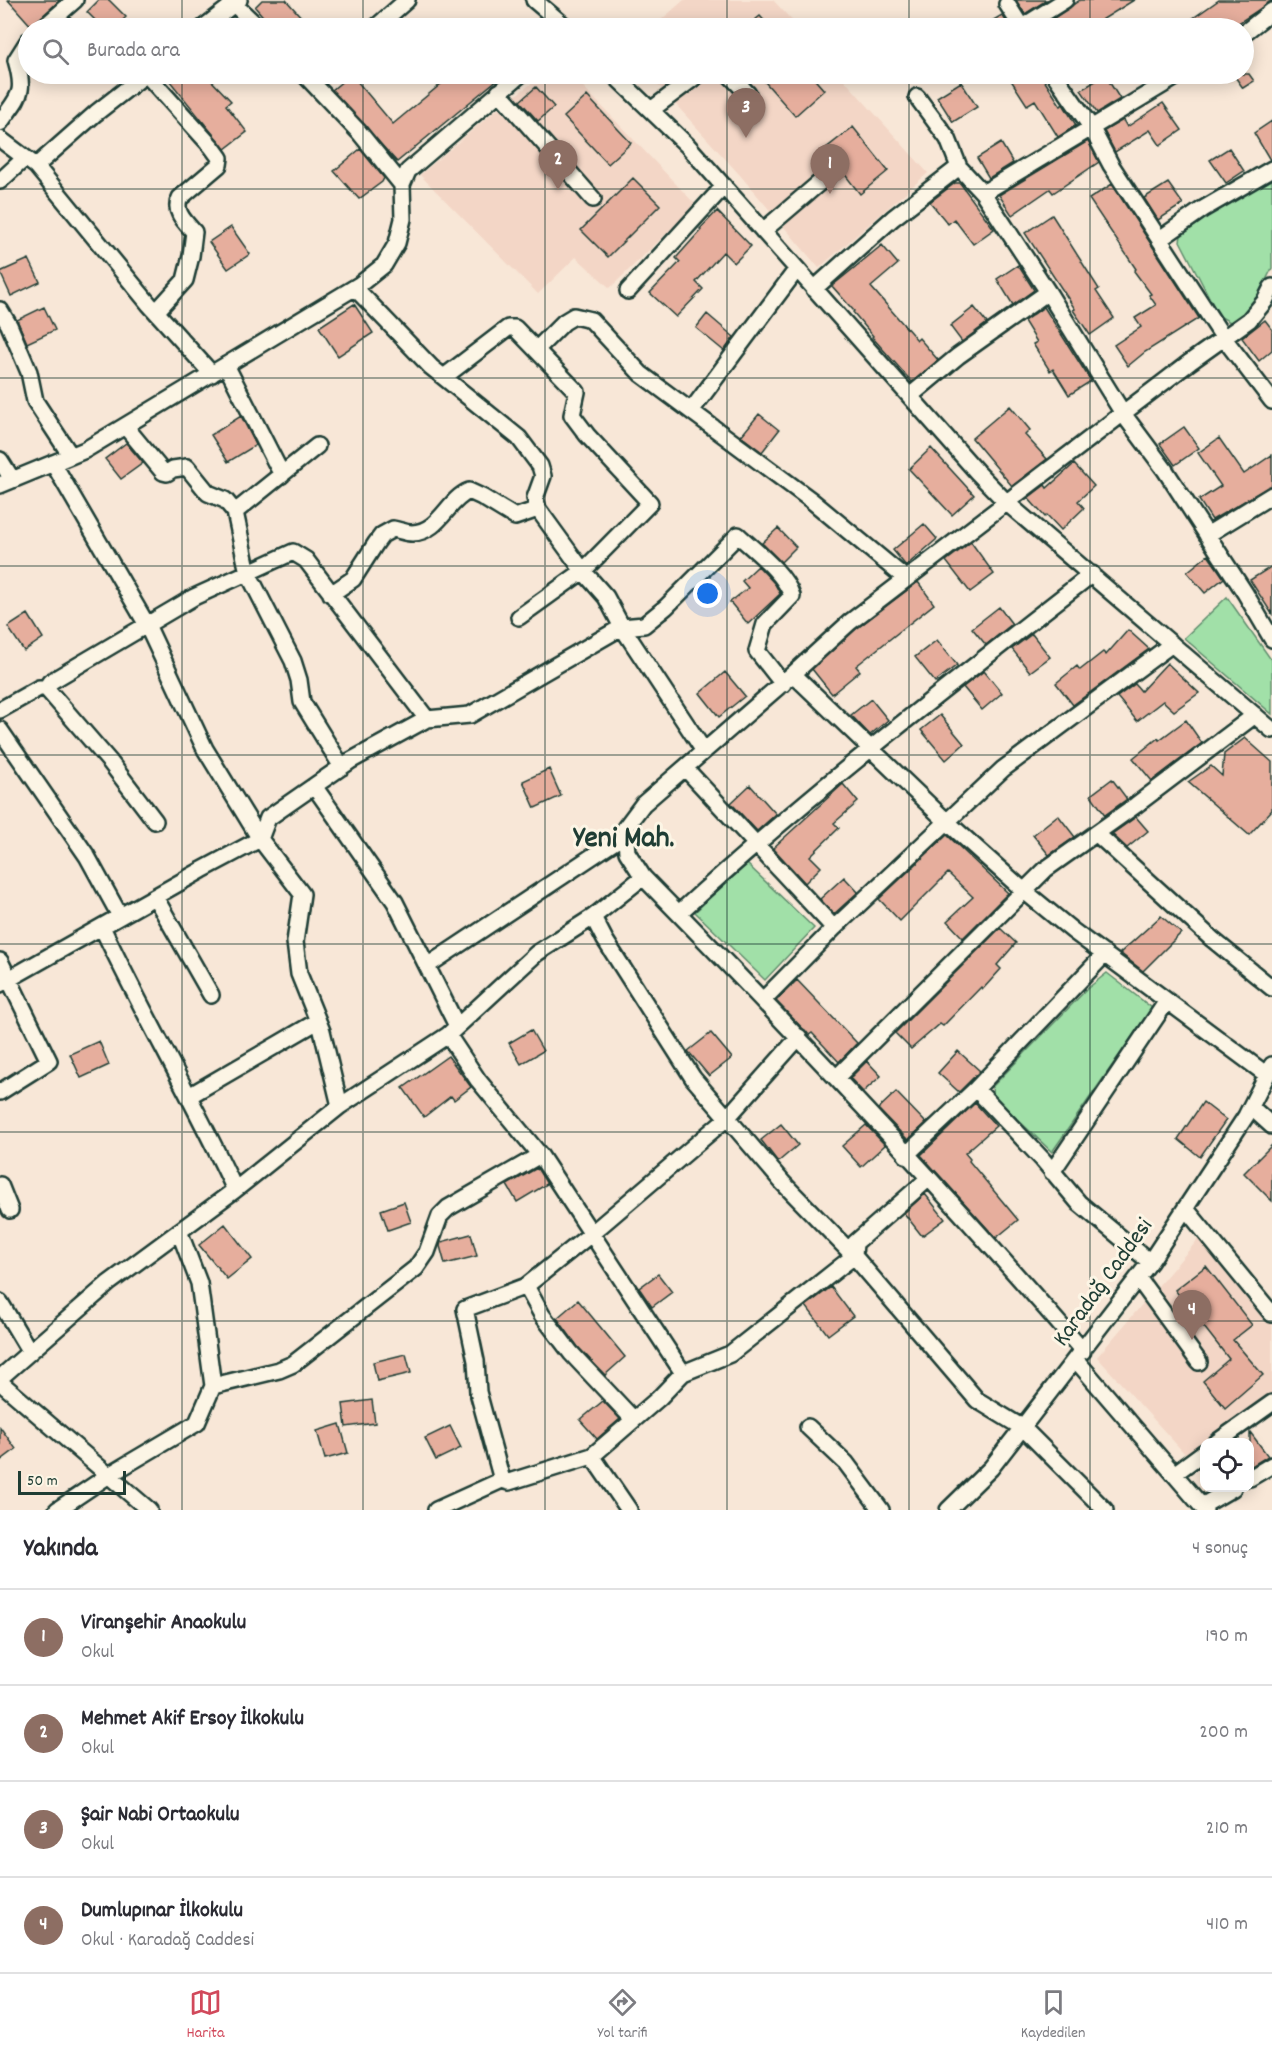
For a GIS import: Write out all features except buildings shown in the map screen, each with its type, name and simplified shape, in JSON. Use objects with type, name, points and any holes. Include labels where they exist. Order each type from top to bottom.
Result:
[{"type":"street","points":[[54,18],[75,0]]},
{"type":"street","points":[[386,18],[407,0]]},
{"type":"street","points":[[534,0],[555,18]]},
{"type":"street","points":[[1037,18],[1065,0]]},
{"type":"street","points":[[214,18],[234,1],[250,18]]},
{"type":"street","points":[[1007,4],[1016,18]]},
{"type":"street","points":[[1254,25],[1272,11]]},
{"type":"street","points":[[0,123],[22,91],[22,84]]},
{"type":"street","points":[[0,181],[30,163],[133,84]]},
{"type":"street","points":[[155,84],[220,158],[219,165],[187,191],[177,203],[177,211],[194,232],[191,256],[185,280],[156,312]]},
{"type":"street","points":[[320,84],[402,185]]},
{"type":"street","points":[[0,460],[6,482],[71,456],[355,288],[384,265],[397,243],[403,219],[402,185],[412,166],[509,84]]},
{"type":"street","points":[[624,84],[688,146],[1007,503],[1272,730]]},
{"type":"street","points":[[651,110],[686,84]]},
{"type":"street","points":[[738,84],[748,94]]},
{"type":"street","points":[[1061,84],[1223,337],[1272,401]]},
{"type":"street","points":[[983,193],[1164,84]]},
{"type":"street","points":[[499,92],[593,200]]},
{"type":"street","points":[[917,97],[948,139],[959,167],[983,193],[1048,292],[1124,415],[1166,470],[1272,639]]},
{"type":"street","points":[[0,139],[30,163],[156,312],[212,374]]},
{"type":"street","points":[[814,289],[893,218],[959,167]]},
{"type":"street","points":[[1160,240],[1203,209],[1272,169]]},
{"type":"street","points":[[763,231],[832,172]]},
{"type":"street","points":[[628,291],[724,186]]},
{"type":"street","points":[[691,411],[797,269]]},
{"type":"street","points":[[1227,1492],[1203,1508],[1080,1355],[929,1178],[799,1037],[643,877],[627,852],[625,828],[643,804],[788,679],[850,621],[1124,415],[1223,337],[1249,320],[1268,303],[1272,287]]},
{"type":"street","points":[[355,288],[431,367],[519,438],[540,466],[543,476],[534,498],[538,509],[583,571],[606,597],[622,627],[704,752]]},
{"type":"street","points":[[910,396],[958,356],[1048,292]]},
{"type":"street","points":[[0,310],[29,372],[35,401],[71,456]]},
{"type":"street","points":[[537,349],[564,322],[574,316],[591,320],[641,374],[811,500],[905,578]]},
{"type":"street","points":[[444,377],[508,328],[515,328],[577,392],[572,415],[587,435],[650,503],[583,571],[519,617]]},
{"type":"street","points":[[226,365],[282,475]]},
{"type":"street","points":[[125,426],[163,472],[187,467],[208,493],[225,500],[235,512],[248,573],[293,661],[302,702],[342,767]]},
{"type":"street","points":[[235,512],[317,446]]},
{"type":"street","points":[[52,463],[147,625],[206,748],[260,840],[302,894],[295,942],[299,974],[318,1021],[340,1106]]},
{"type":"street","points":[[331,594],[353,579],[382,535],[393,529],[412,533],[424,530],[441,519],[458,495],[469,491],[482,496],[515,517],[538,509]]},
{"type":"street","points":[[1208,535],[1272,495]]},
{"type":"street","points":[[4,982],[260,840],[268,818],[342,767],[427,719],[470,715],[622,627],[644,625],[666,607],[738,535],[772,567],[790,589],[792,596],[765,624],[757,651],[870,748],[946,821],[1023,890],[1073,931],[1167,1001],[1269,1070]]},
{"type":"street","points":[[46,688],[50,682],[194,597],[293,552],[306,560],[427,719]]},
{"type":"street","points":[[679,913],[754,844],[870,748],[1092,574]]},
{"type":"street","points":[[763,1000],[834,928],[1003,769],[1172,644]]},
{"type":"street","points":[[0,710],[39,688],[46,688],[110,762],[155,821]]},
{"type":"street","points":[[836,1078],[1023,890],[1047,869],[1255,715]]},
{"type":"street","points":[[0,730],[87,856],[120,916]]},
{"type":"street","points":[[685,768],[834,928]]},
{"type":"street","points":[[314,786],[395,902],[427,966],[453,1030],[478,1080],[540,1155],[683,1373]]},
{"type":"street","points":[[427,966],[626,834]]},
{"type":"street","points":[[1097,834],[1212,939],[1272,988]]},
{"type":"street","points":[[149,1510],[0,1380],[109,1284],[235,1190],[340,1106],[453,1030],[537,953],[593,917],[643,877]]},
{"type":"street","points":[[155,897],[211,995]]},
{"type":"street","points":[[593,917],[637,993],[693,1078],[783,1183],[854,1256],[977,1400],[1023,1428],[1105,1510]]},
{"type":"street","points":[[102,927],[235,1190]]},
{"type":"street","points":[[906,1155],[976,1089],[1105,954]]},
{"type":"street","points":[[0,961],[4,982],[49,1061],[0,1092]]},
{"type":"street","points":[[1052,1172],[1167,1001]]},
{"type":"street","points":[[189,1096],[318,1021]]},
{"type":"street","points":[[502,1480],[478,1392],[476,1361],[465,1309],[526,1286],[591,1234],[727,1118],[799,1037]]},
{"type":"street","name":"Karadağ Caddesi","points":[[948,1510],[991,1468],[1150,1262],[1251,1107],[1269,1070]]},
{"type":"street","points":[[976,1089],[1079,1203],[1150,1262]]},
{"type":"street","points":[[1251,1107],[1272,1126]]},
{"type":"street","points":[[213,1386],[279,1371],[293,1364],[416,1268],[427,1252],[440,1216],[448,1208],[540,1155]]},
{"type":"street","points":[[436,1510],[502,1480],[509,1482],[592,1455],[659,1398],[683,1373],[730,1354],[854,1256],[855,1243],[929,1178]]},
{"type":"street","points":[[0,1185],[10,1210]]},
{"type":"street","points":[[1186,1209],[1272,1314]]},
{"type":"street","points":[[57,1510],[109,1475],[197,1423],[213,1386],[199,1282],[179,1231]]},
{"type":"street","points":[[1138,1278],[1199,1362]]},
{"type":"street","points":[[526,1286],[542,1316],[572,1353],[633,1419]]},
{"type":"street","points":[[0,1302],[30,1352]]},
{"type":"street","points":[[1224,1438],[1272,1403]]},
{"type":"street","points":[[808,1427],[846,1462],[881,1510]]},
{"type":"street","points":[[592,1455],[629,1510]]},
{"type":"street","points":[[1174,1473],[1200,1455]]},
{"type":"street","points":[[1254,1476],[1272,1465]]},
{"type":"shaded area","points":[[684,0],[773,0],[790,18],[663,18]]},
{"type":"shaded area","points":[[531,84],[581,84],[696,205],[610,288],[576,257],[538,294],[420,175],[495,111]]},
{"type":"shaded area","points":[[657,84],[848,84],[928,173],[819,268],[739,174]]},
{"type":"shaded area","points":[[1201,1236],[1272,1324],[1272,1393],[1210,1438],[1200,1438],[1200,1445],[1186,1455],[1097,1357]]},
{"type":"green space","points":[[1272,176],[1272,268],[1256,300],[1238,320],[1230,322],[1219,316],[1180,241],[1181,236],[1239,194]]},
{"type":"green space","points":[[1227,597],[1272,661],[1272,714],[1184,638]]},
{"type":"green space","points":[[746,863],[814,928],[765,980],[695,912]]},
{"type":"green space","points":[[1107,973],[1152,1008],[1052,1152],[993,1096],[992,1087],[1088,988]]},
{"type":"place","name":"Şair Nabi Ortaokulu","points":[[746,138]]},
{"type":"place","name":"Mehmet Akif Ersoy İlkokulu","points":[[558,190]]},
{"type":"place","name":"Viranşehir Anaokulu","points":[[830,194]]},
{"type":"place","name":"Dumlupınar İlkokulu","points":[[1192,1340]]},
{"type":"district","name":"Yeni Mah.","points":[[624,840]]}]
